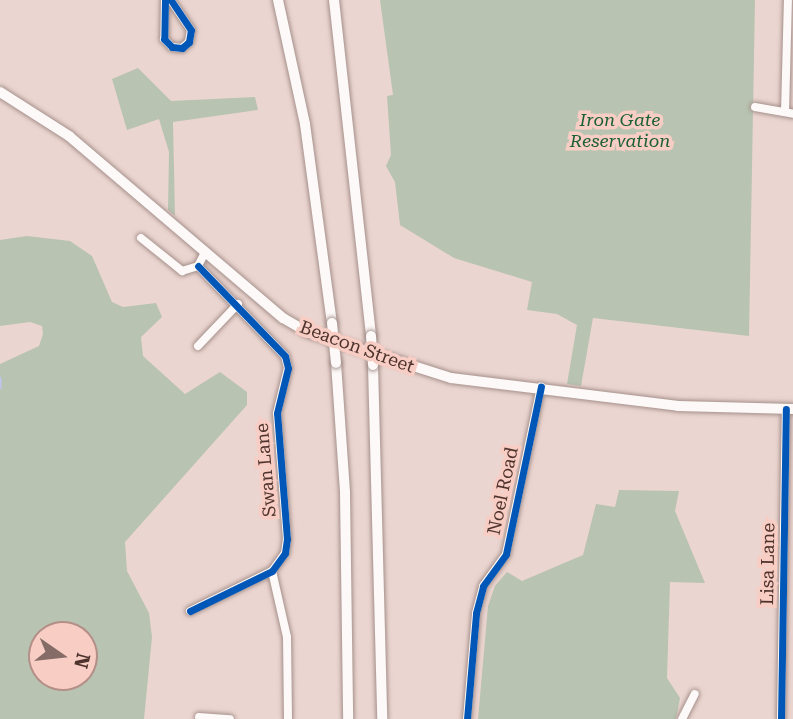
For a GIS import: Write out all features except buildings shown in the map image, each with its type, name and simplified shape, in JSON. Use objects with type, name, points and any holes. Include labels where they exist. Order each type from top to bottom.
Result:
[{"type":"highway","points":[[278,0],[305,124],[336,363],[345,493],[348,719]]},
{"type":"highway","points":[[334,0],[373,365],[382,719]]},
{"type":"main road","name":"Beacon Street","points":[[0,92],[69,136],[282,318],[307,332],[451,378],[678,406],[789,409]]},
{"type":"street","points":[[165,0],[164,39],[172,47],[181,48],[189,42],[191,30],[171,0]]},
{"type":"street","points":[[755,107],[789,113],[788,0]]},
{"type":"street","points":[[141,238],[182,271],[198,266],[205,252]]},
{"type":"street","name":"Swan Lane","points":[[198,266],[280,346],[288,368],[277,413],[287,539],[285,552],[272,571]]},
{"type":"street","points":[[198,346],[238,304]]},
{"type":"street","name":"Noel Road","points":[[467,719],[476,613],[483,586],[506,554],[541,387]]},
{"type":"street","name":"Lisa Lane","points":[[781,719],[789,505],[789,409]]},
{"type":"street","points":[[190,611],[272,571],[286,628],[288,719]]},
{"type":"street","points":[[782,661],[793,661]]},
{"type":"street","points":[[682,719],[695,694]]},
{"type":"street","points":[[199,717],[230,719]]},
{"type":"green space","name":"Iron Gate Reservation","points":[[380,0],[755,0],[749,336],[593,318],[581,386],[567,384],[577,325],[557,314],[527,310],[532,282],[454,258],[400,225],[395,182],[386,166],[391,155],[387,96],[393,95]]},
{"type":"green space","points":[[138,68],[171,101],[255,97],[258,110],[173,122],[175,216],[168,210],[169,152],[159,119],[127,130],[112,79]]},
{"type":"green space","points":[[27,236],[70,241],[92,256],[112,302],[123,307],[156,303],[162,317],[141,337],[143,356],[185,394],[220,372],[247,392],[247,405],[125,542],[127,571],[149,613],[152,637],[144,719],[0,719],[0,364],[39,346],[43,334],[42,326],[30,322],[0,326],[0,240]]},
{"type":"green space","points":[[619,490],[679,491],[675,511],[705,583],[670,582],[667,678],[680,698],[676,719],[478,719],[488,606],[495,586],[507,572],[522,581],[583,555],[596,504],[615,507]]},
{"type":"waterway","points":[[0,378],[0,387]]},
{"type":"cycle path","points":[[165,0],[164,39],[172,47],[182,48],[189,42],[191,30],[171,0]]},
{"type":"cycle path","points":[[190,611],[272,571],[285,553],[287,539],[277,413],[288,368],[285,356],[198,266]]},
{"type":"cycle path","points":[[467,719],[476,613],[483,586],[506,554],[541,387]]},
{"type":"cycle path","points":[[781,719],[786,409]]}]
